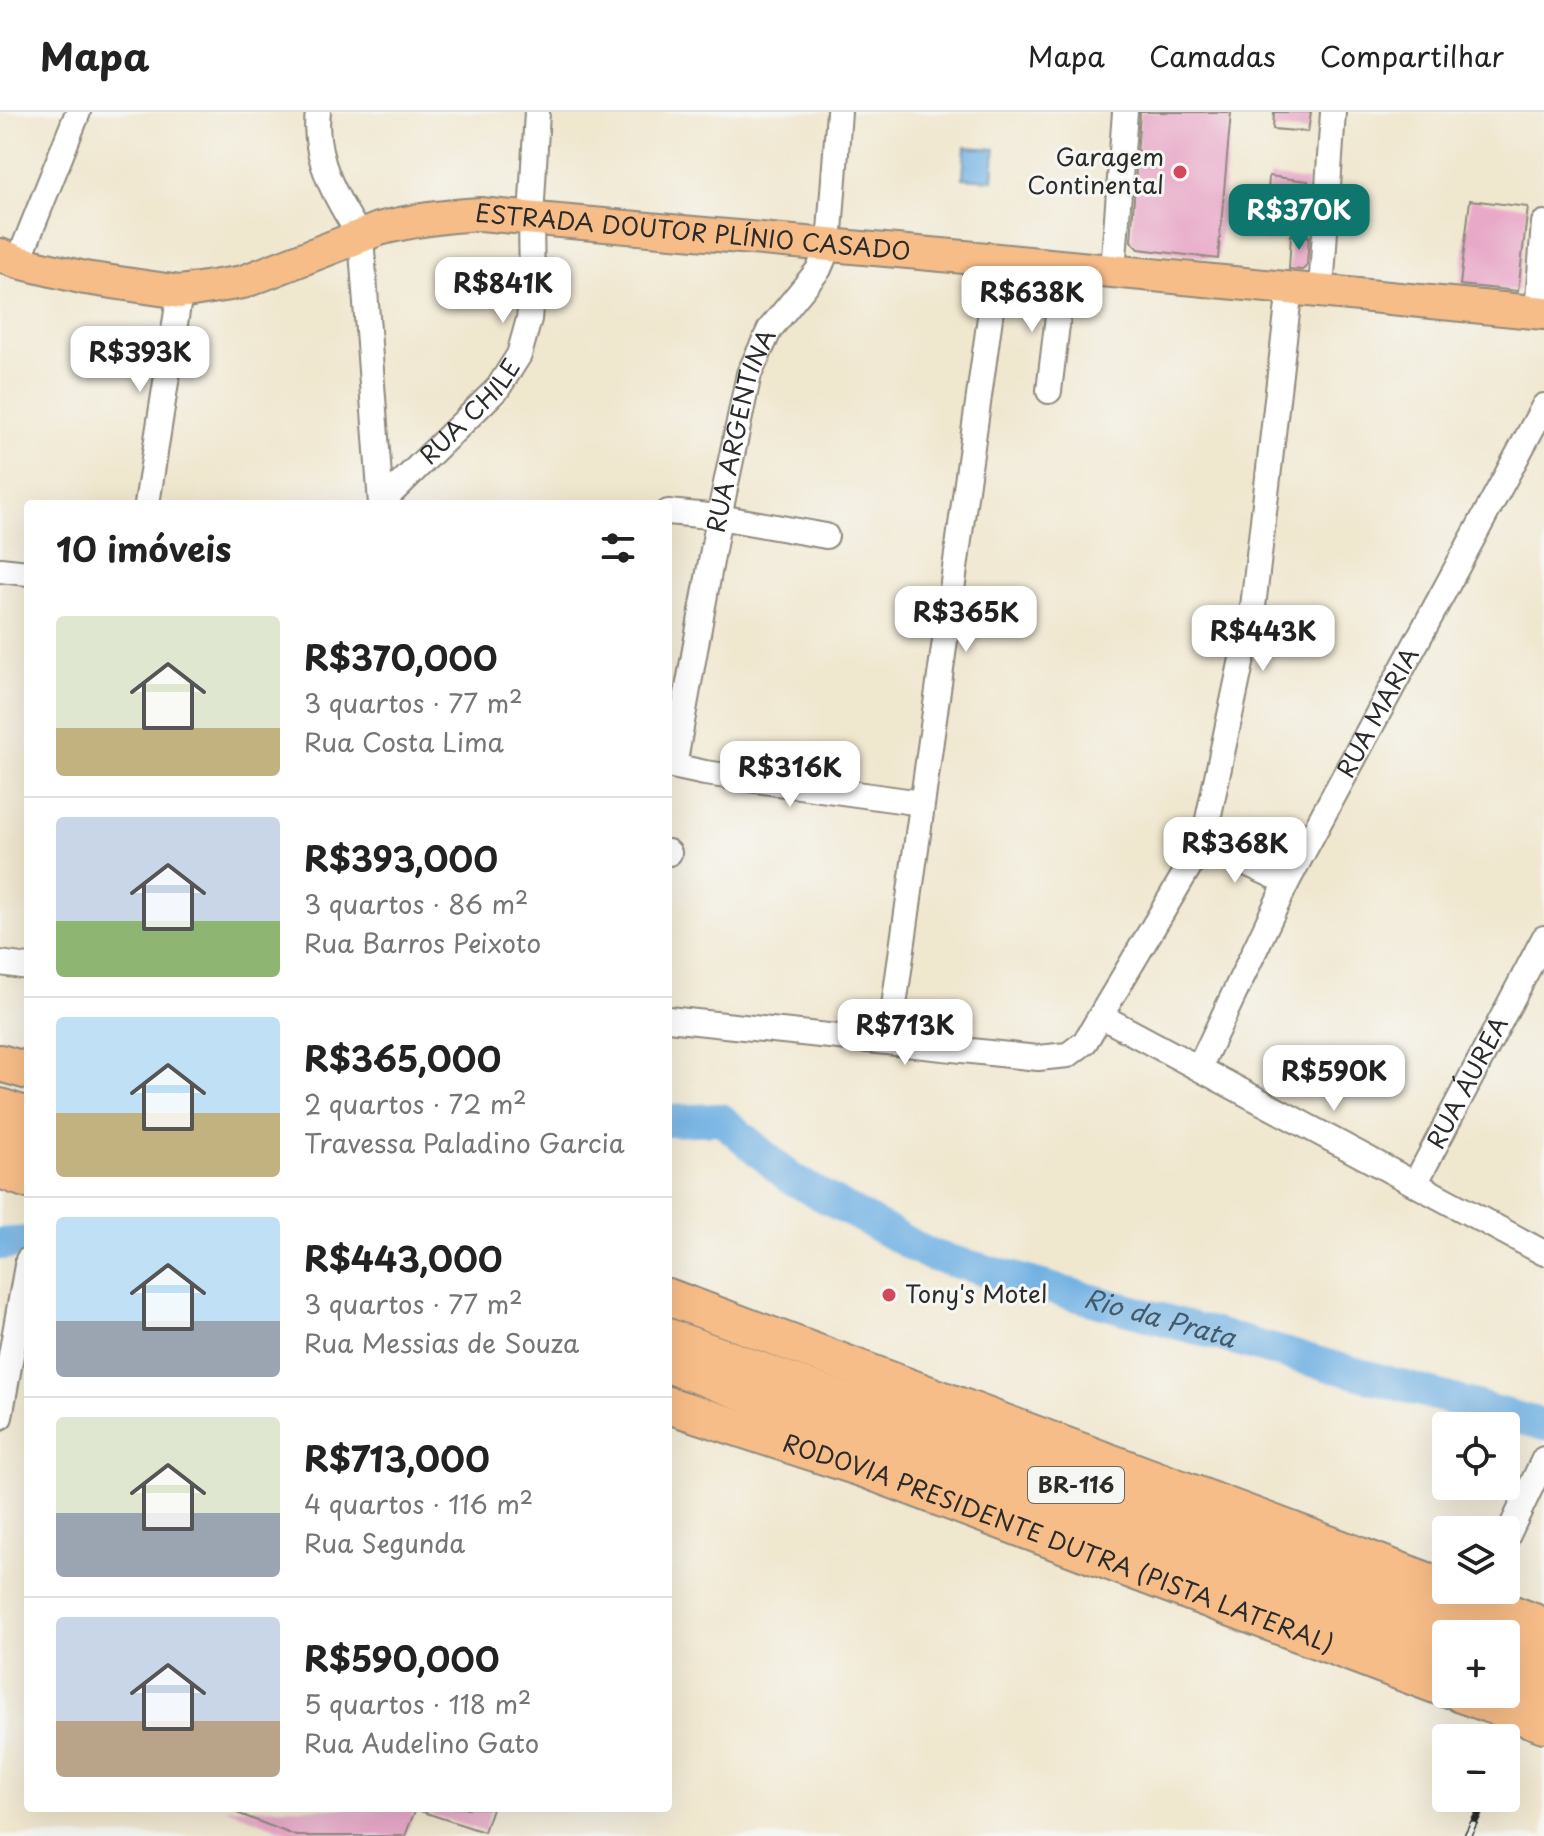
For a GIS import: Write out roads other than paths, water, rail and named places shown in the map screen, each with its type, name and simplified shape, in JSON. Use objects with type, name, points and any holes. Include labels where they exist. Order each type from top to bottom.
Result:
[{"type":"highway","points":[[0,1063],[24,1070]]},
{"type":"highway","points":[[0,1107],[24,1115]]},
{"type":"highway","points":[[0,1135],[24,1143]]},
{"type":"highway","points":[[0,1170],[24,1179]]},
{"type":"highway","name":"BR-116","points":[[672,1298],[1432,1582]]},
{"type":"highway","name":"BR-116","points":[[672,1338],[1446,1620]]},
{"type":"highway","name":"BR-116","points":[[672,1365],[1432,1647]]},
{"type":"highway","name":"RODOVIA PRESIDENTE DUTRA (PISTA LATERAL)","points":[[672,1406],[864,1469],[1432,1684]]},
{"type":"highway","name":"BR-116","points":[[1484,1604],[1519,1619],[1544,1655]]},
{"type":"highway","points":[[1520,1679],[1544,1688]]},
{"type":"highway","points":[[1500,1708],[1544,1724]]},
{"type":"main road","name":"ESTRADA DOUTOR PLÍNIO CASADO","points":[[9,258],[85,278],[180,292],[243,282],[379,229],[427,218],[480,214],[1064,266],[1540,313]]},
{"type":"street","points":[[9,258],[78,112]]},
{"type":"street","points":[[318,112],[317,141],[322,159],[344,213],[361,237],[381,500]]},
{"type":"street","name":"RUA CHILE","points":[[385,500],[498,388],[519,355],[532,290],[531,218],[537,112]]},
{"type":"street","name":"RUA ARGENTINA","points":[[672,761],[719,517],[753,364],[770,329],[819,269],[829,245],[839,112]]},
{"type":"street","points":[[1113,271],[1125,112]]},
{"type":"street","points":[[672,1019],[1052,1058],[1068,1055],[1079,1048],[1203,843],[1253,607],[1333,112]]},
{"type":"street","points":[[1540,313],[1544,223]]},
{"type":"street","points":[[889,1042],[998,260]]},
{"type":"street","points":[[1049,391],[1064,266]]},
{"type":"street","points":[[148,500],[180,292]]},
{"type":"street","name":"RUA MARIA","points":[[1199,1068],[1287,882],[1544,406]]},
{"type":"street","points":[[672,512],[719,517],[826,536]]},
{"type":"street","points":[[0,570],[24,573]]},
{"type":"street","points":[[672,766],[921,803]]},
{"type":"street","points":[[1203,843],[1287,882]]},
{"type":"street","name":"RUA ÁUREA","points":[[1415,1184],[1544,938]]},
{"type":"street","points":[[0,963],[24,966]]},
{"type":"street","points":[[1101,1016],[1544,1253]]},
{"type":"street","points":[[0,1417],[24,1282]]},
{"type":"street","points":[[1517,1516],[1542,1463]]},
{"type":"water","points":[[965,147],[995,149],[993,180],[963,178]]},
{"type":"waterway","name":"Rio da Prata","points":[[672,1121],[721,1119],[790,1178],[930,1255],[1544,1425]]},
{"type":"waterway","name":"Rio da Prata","points":[[0,1244],[24,1242]]},
{"type":"railway","points":[[1467,1836],[1479,1812]]},
{"type":"place","name":"Garagem Continental","points":[[1180,172]]},
{"type":"place","name":"Tony's Motel","points":[[889,1295]]}]
